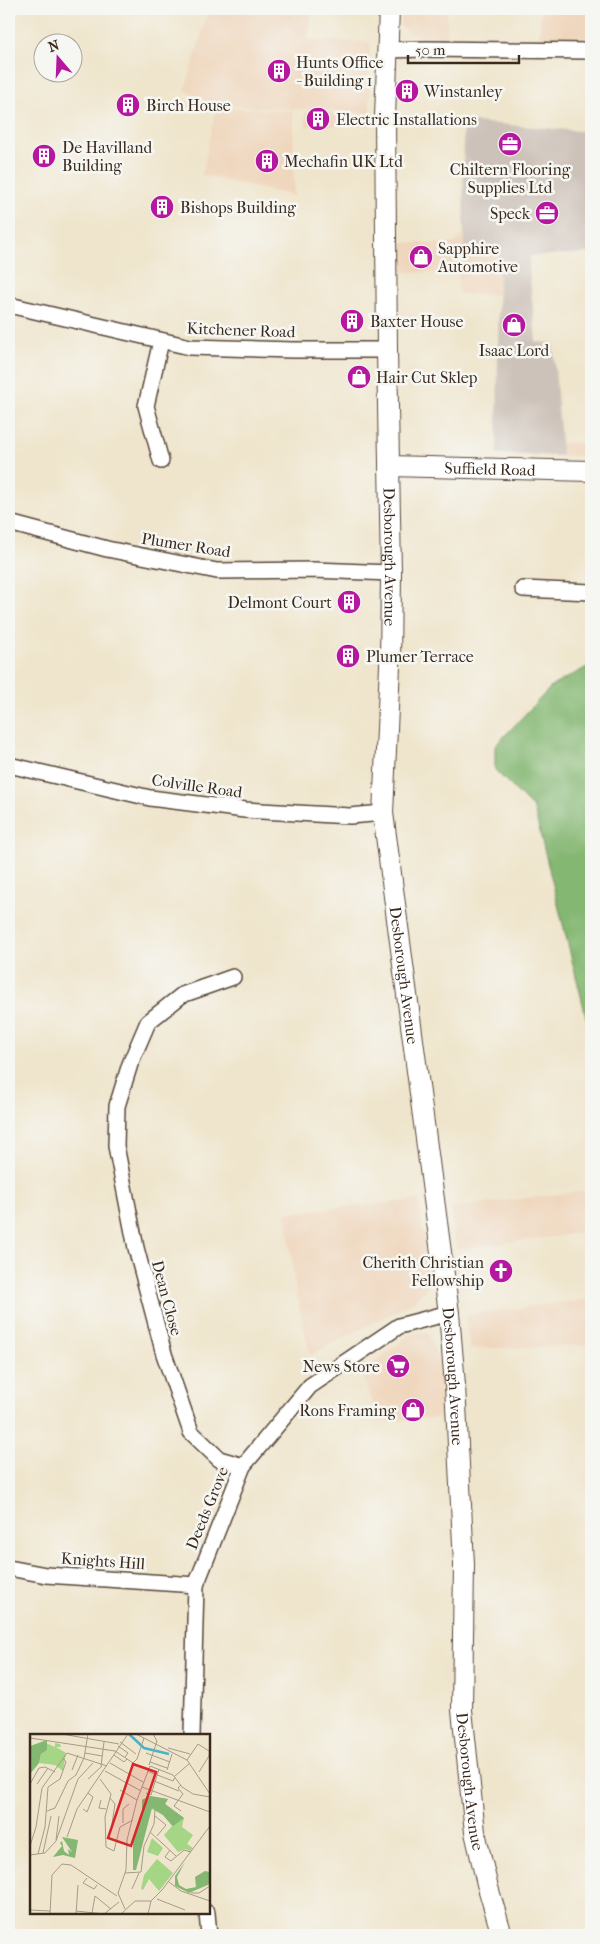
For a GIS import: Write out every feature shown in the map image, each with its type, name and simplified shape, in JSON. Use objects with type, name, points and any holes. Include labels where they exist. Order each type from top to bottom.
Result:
[{"type":"street","name":"Desborough Avenue","points":[[388,9],[386,50],[387,350],[391,573],[390,666],[383,813],[449,1313],[455,1385],[464,1564],[462,1710],[475,1832],[487,1884],[502,1935]]},
{"type":"street","points":[[386,50],[591,51]]},
{"type":"street","name":"Kitchener Road","points":[[9,305],[190,347],[387,350]]},
{"type":"street","points":[[161,341],[146,406],[161,460]]},
{"type":"street","name":"Suffield Road","points":[[389,466],[591,471]]},
{"type":"street","name":"Plumer Road","points":[[9,523],[107,548],[217,571],[391,573]]},
{"type":"street","points":[[523,589],[591,592]]},
{"type":"street","name":"Colville Road","points":[[9,765],[150,798],[245,810],[350,816],[383,813]]},
{"type":"street","name":"Dean Close","points":[[233,977],[182,995],[148,1022],[130,1064],[117,1106],[116,1146],[136,1248],[164,1354],[191,1432],[219,1459],[243,1466]]},
{"type":"street","name":"Deeds Grove","points":[[192,1734],[196,1585],[243,1466],[310,1386],[399,1326],[449,1313]]},
{"type":"street","name":"Knights Hill","points":[[9,1568],[46,1575],[196,1585]]},
{"type":"street","points":[[207,1914],[209,1935]]},
{"type":"shaded area","points":[[209,9],[369,9],[312,11],[308,40],[370,42],[370,113],[215,105],[185,90]]},
{"type":"shaded area","points":[[404,9],[447,9],[447,38],[420,40],[400,26]]},
{"type":"shaded area","points":[[541,9],[591,9],[591,40],[539,39]]},
{"type":"shaded area","points":[[216,107],[293,111],[294,196],[202,175]]},
{"type":"shaded area","points":[[305,112],[371,115],[371,126],[306,126]]},
{"type":"shaded area","points":[[463,121],[591,132],[591,253],[530,256],[529,268],[536,342],[553,343],[562,456],[497,454],[499,253],[464,251]]},
{"type":"shaded area","points":[[463,235],[464,251],[499,252],[498,294],[459,294],[458,273],[396,272],[397,243],[455,243]]},
{"type":"shaded area","points":[[562,443],[591,443],[591,456],[562,456]]},
{"type":"shaded area","points":[[584,1191],[589,1232],[456,1249],[451,1208]]},
{"type":"shaded area","points":[[419,1200],[431,1284],[414,1302],[310,1355],[295,1288],[286,1213]]},
{"type":"shaded area","points":[[591,1299],[591,1345],[470,1349],[465,1315]]},
{"type":"shaded area","points":[[420,1332],[428,1334],[440,1361],[445,1417],[378,1422],[362,1374],[409,1334]]},
{"type":"green space","points":[[591,665],[591,1036],[534,809],[495,770],[495,746],[552,686]]},
{"type":"place","name":"Hunts Office - Building 1","points":[[279,71]]},
{"type":"place","name":"Winstanley","points":[[407,91]]},
{"type":"place","name":"Birch House","points":[[128,105]]},
{"type":"place","name":"Electric Installations","points":[[318,119]]},
{"type":"place","name":"Chiltern Flooring Supplies Ltd","points":[[510,144]]},
{"type":"place","name":"De Havilland Building","points":[[44,156]]},
{"type":"place","name":"Mechafin UK Ltd","points":[[267,161]]},
{"type":"place","name":"Bishops Building","points":[[162,207]]},
{"type":"place","name":"Speck","points":[[547,213]]},
{"type":"place","name":"Sapphire Automotive","points":[[421,257]]},
{"type":"place","name":"Baxter House","points":[[352,321]]},
{"type":"place","name":"Isaac Lord","points":[[514,325]]},
{"type":"place","name":"Hair Cut Sklep","points":[[359,377]]},
{"type":"place","name":"Delmont Court","points":[[349,602]]},
{"type":"place","name":"Plumer Terrace","points":[[348,656]]},
{"type":"place","name":"Cherith Christian Fellowship","points":[[501,1271]]},
{"type":"place","name":"News Store","points":[[398,1366]]},
{"type":"place","name":"Rons Framing","points":[[413,1410]]}]
